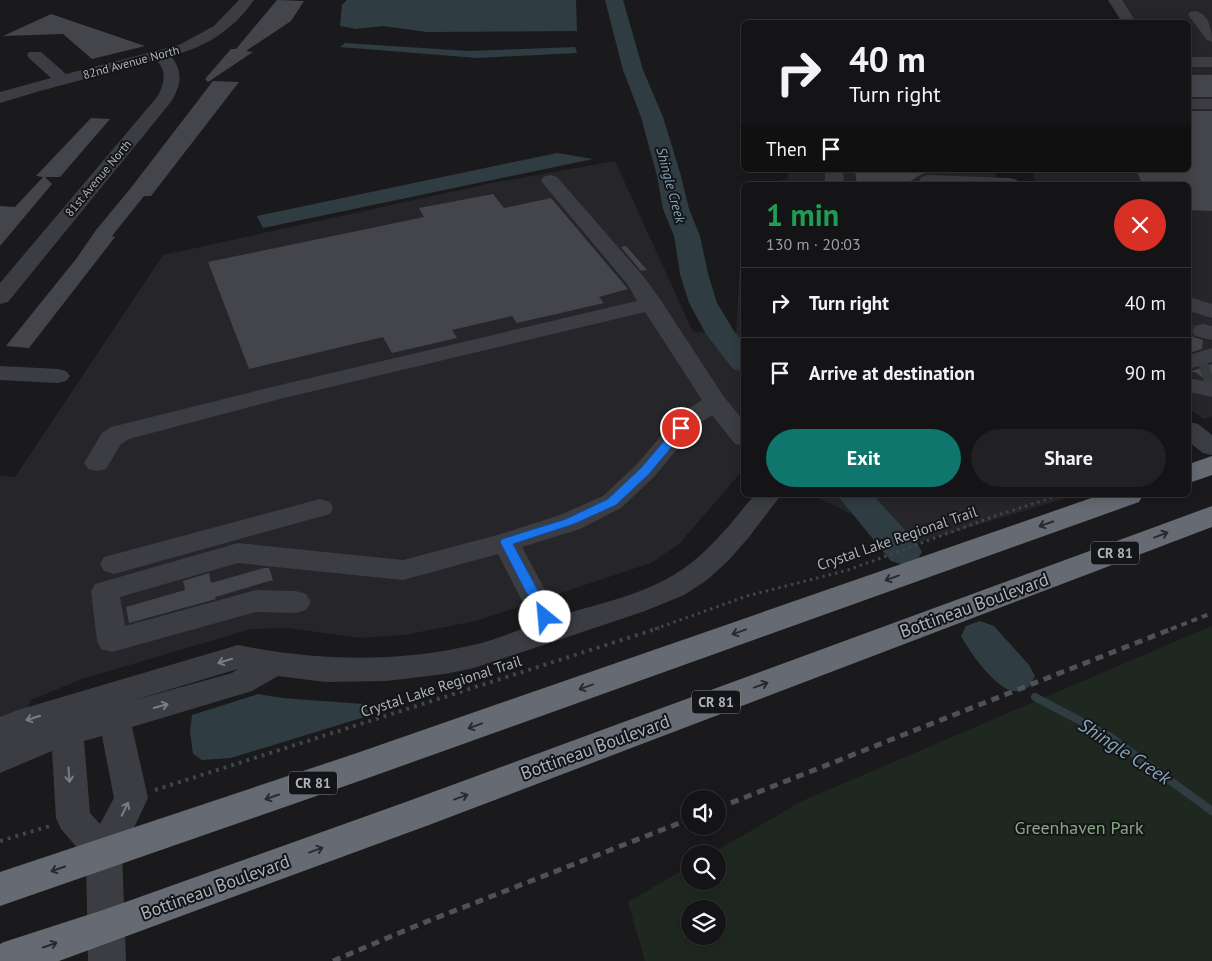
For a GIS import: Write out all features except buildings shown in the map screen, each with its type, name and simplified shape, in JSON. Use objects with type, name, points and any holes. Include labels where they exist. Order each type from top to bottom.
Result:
[{"type":"highway","points":[[1191,473],[1212,466]]},
{"type":"highway","name":"CR 81","points":[[0,889],[356,768],[1123,497]]},
{"type":"highway","name":"Bottineau Boulevard","points":[[4,961],[106,944],[416,814],[1212,516]]},
{"type":"street","name":"82nd Avenue North","points":[[0,98],[184,48],[226,26],[248,0]]},
{"type":"street","points":[[1115,0],[1128,20]]},
{"type":"street","points":[[1195,15],[1212,37]]},
{"type":"street","points":[[35,55],[63,80]]},
{"type":"street","name":"81st Avenue North","points":[[0,297],[164,99],[173,79],[172,70],[167,61],[160,55]]},
{"type":"street","points":[[1191,62],[1212,62]]},
{"type":"street","points":[[1191,104],[1212,104]]},
{"type":"street","points":[[928,182],[954,179],[1009,180]]},
{"type":"street","points":[[550,181],[636,282],[715,402],[741,434]]},
{"type":"street","points":[[97,463],[111,439],[120,433],[276,393],[652,304]]},
{"type":"street","points":[[1196,379],[1212,355]]},
{"type":"street","points":[[0,373],[58,376]]},
{"type":"street","points":[[296,602],[256,601],[112,641],[105,591],[238,553],[403,570],[506,542],[570,522],[612,502],[645,471],[688,420],[715,402]]},
{"type":"street","points":[[1191,431],[1212,447]]},
{"type":"street","points":[[0,759],[66,721],[112,707],[241,682],[273,665],[355,671],[426,666],[475,655],[645,599],[683,583],[710,563],[733,540],[766,497]]},
{"type":"street","points":[[114,564],[320,508]]},
{"type":"street","points":[[506,542],[552,630]]},
{"type":"street","points":[[106,944],[104,853],[131,798],[112,707]]},
{"type":"street","points":[[66,721],[73,818],[104,853]]},
{"type":"street","points":[[0,732],[18,723],[66,721]]},
{"type":"lane","points":[[1191,305],[1212,311]]},
{"type":"path","name":"Crystal Lake Regional Trail","points":[[131,798],[693,617],[747,596],[848,570],[995,516],[1054,497]]},
{"type":"path","points":[[0,841],[73,818]]},
{"type":"shaded area","points":[[347,0],[576,0],[577,31],[427,32],[383,26],[356,29],[340,26],[342,5]]},
{"type":"shaded area","points":[[1120,0],[1212,0],[1212,416],[1204,419],[1191,410],[1191,182],[1036,182],[1032,172],[1191,172],[1191,20],[1135,20]]},
{"type":"shaded area","points":[[345,43],[469,51],[575,47],[577,53],[477,58],[340,47]]},
{"type":"shaded area","points":[[557,153],[593,159],[263,228],[257,216]]},
{"type":"shaded area","points":[[615,161],[693,332],[736,334],[741,243],[741,472],[679,544],[651,563],[476,621],[404,635],[360,638],[288,628],[251,629],[82,679],[31,700],[26,711],[0,726],[0,476],[15,477],[163,255],[492,183]]},
{"type":"shaded area","points":[[788,172],[995,172],[998,182],[773,182],[788,179]]},
{"type":"shaded area","points":[[817,497],[1069,497],[914,544]]},
{"type":"shaded area","points":[[258,694],[282,698],[363,704],[371,715],[231,758],[202,760],[193,754],[190,731],[192,715]]},
{"type":"green space","name":"Greenhaven Park","points":[[1212,626],[1212,961],[645,961],[628,902],[681,871],[681,890],[726,890],[726,845],[802,801]]},
{"type":"waterway","name":"Shingle Creek","points":[[614,0],[633,70],[652,117],[669,176],[676,209],[687,236],[694,274],[703,303],[721,334],[741,359]]},
{"type":"waterway","name":"Shingle Creek","points":[[856,497],[904,552]]},
{"type":"waterway","name":"Shingle Creek","points":[[980,636],[1015,676]]},
{"type":"waterway","name":"Shingle Creek","points":[[1035,697],[1109,736],[1212,811]]},
{"type":"tunnel","points":[[1203,378],[1212,375]]},
{"type":"railway","points":[[1171,629],[1212,613]]},
{"type":"railway","points":[[726,805],[1174,628]]},
{"type":"railway","points":[[333,961],[418,925],[681,823]]},
{"type":"route","points":[[545,617],[506,542],[570,522],[612,502],[645,471],[681,428]]}]
